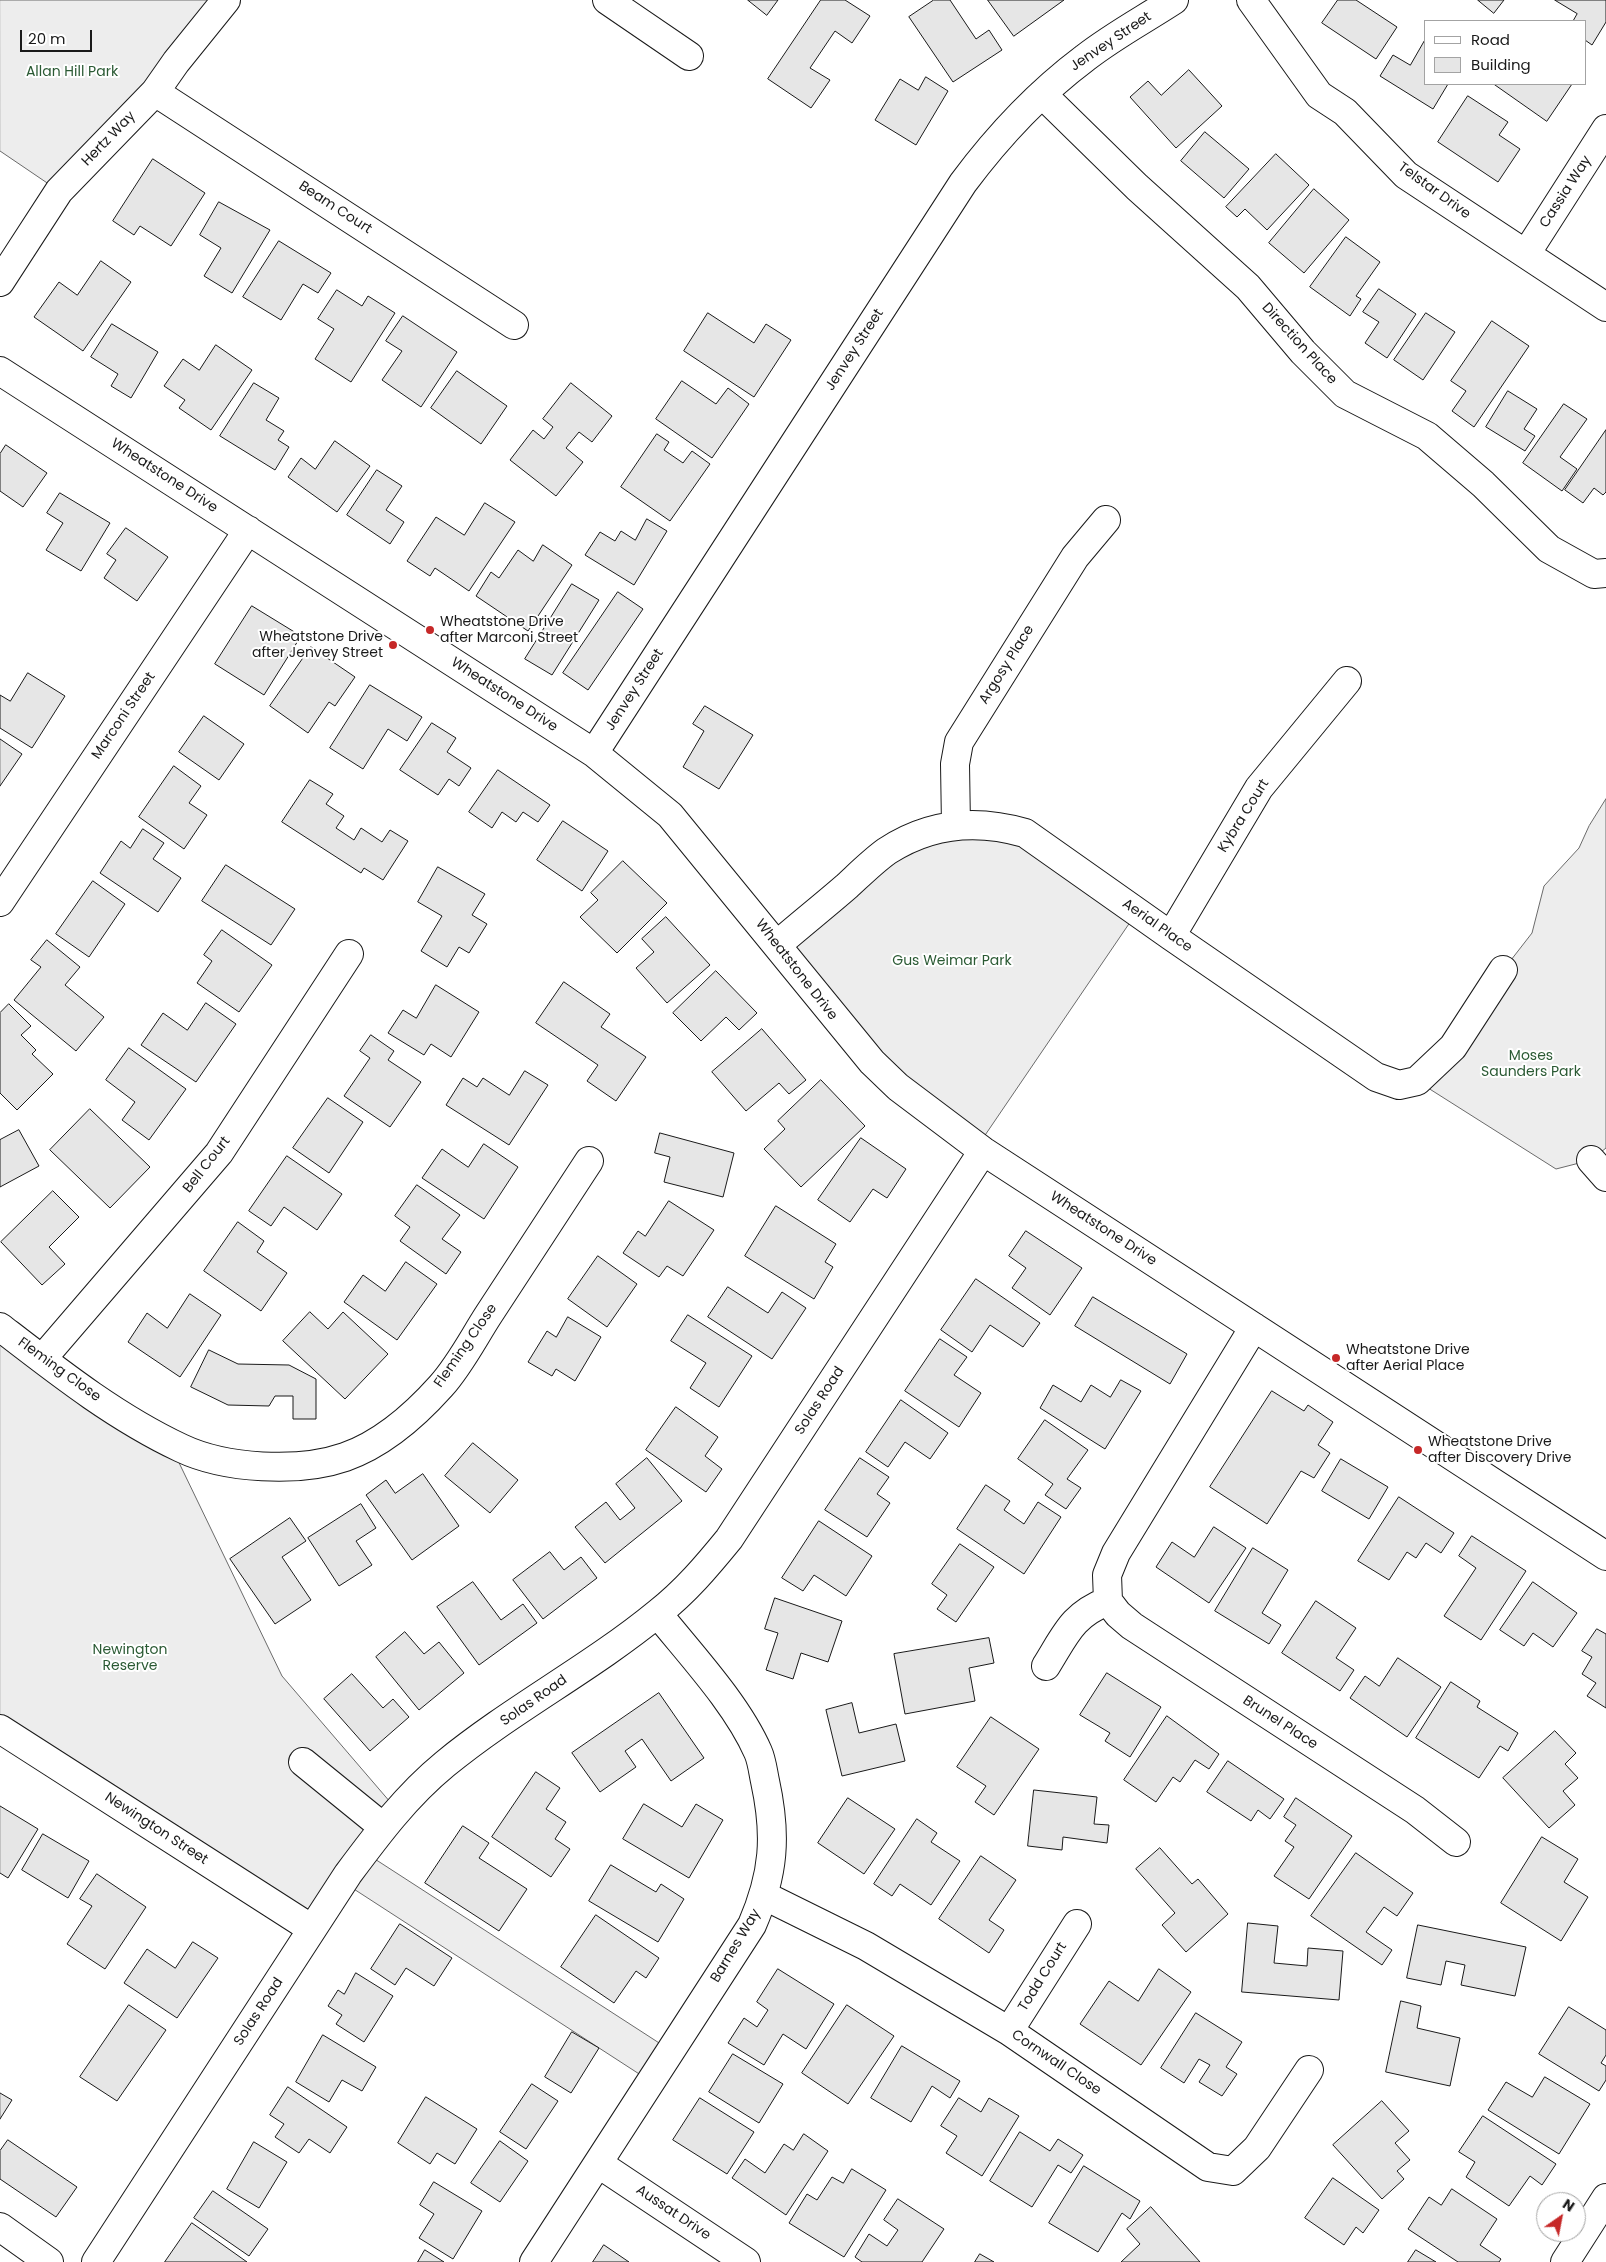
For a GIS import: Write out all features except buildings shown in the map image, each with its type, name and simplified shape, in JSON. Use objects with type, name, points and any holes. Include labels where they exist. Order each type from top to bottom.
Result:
[{"type":"street","name":"Hertz Way","points":[[0,282],[59,191],[155,92],[176,62],[226,0]]},
{"type":"street","points":[[606,0],[689,56]]},
{"type":"street","name":"Jenvey Street","points":[[594,753],[963,183],[1015,119],[1042,94],[1086,57],[1174,0]]},
{"type":"street","name":"Telstar Drive","points":[[1251,0],[1319,95],[1345,112],[1406,175],[1606,307]]},
{"type":"street","name":"Beam Court","points":[[155,92],[514,325]]},
{"type":"street","name":"Direction Place","points":[[1042,94],[1137,187],[1248,287],[1303,352],[1345,394],[1427,436],[1483,484],[1549,549],[1594,574],[1606,572]]},
{"type":"street","name":"Cassia Way","points":[[1526,254],[1606,129]]},
{"type":"street","name":"Wheatstone Drive","points":[[0,370],[594,753],[670,815],[872,1062],[898,1087],[984,1151],[1606,1556]]},
{"type":"street","name":"Argosy Place","points":[[956,826],[955,764],[959,742],[1075,557],[1106,520]]},
{"type":"street","name":"Marconi Street","points":[[0,902],[248,530]]},
{"type":"street","name":"Kybra Court","points":[[1171,936],[1260,788],[1347,681]]},
{"type":"street","name":"Aerial Place","points":[[777,945],[886,852],[908,840],[933,830],[979,823],[1003,826],[1025,833],[1376,1077],[1399,1085],[1417,1081],[1452,1047],[1503,970]]},
{"type":"street","name":"Bell Court","points":[[42,1359],[218,1153],[348,954]]},
{"type":"street","name":"Solas Road","points":[[96,2262],[348,1874],[383,1827],[412,1794],[446,1763],[658,1614],[696,1579],[729,1539],[984,1151]]},
{"type":"street","name":"Fleming Close","points":[[0,1327],[87,1393],[182,1449],[213,1459],[258,1467],[305,1465],[345,1457],[379,1439],[409,1418],[442,1384],[589,1161]]},
{"type":"street","points":[[1046,1666],[1076,1622],[1088,1609],[1108,1600],[1108,1575],[1116,1553],[1254,1327]]},
{"type":"street","name":"Brunel Place","points":[[1108,1600],[1118,1614],[1132,1626],[1415,1810],[1456,1842]]},
{"type":"street","name":"Barnes Way","points":[[534,2262],[752,1925],[765,1896],[774,1838],[769,1798],[759,1753],[738,1716],[658,1614]]},
{"type":"street","name":"Newington Street","points":[[0,1729],[312,1929]]},
{"type":"street","points":[[303,1762],[383,1827]]},
{"type":"street","name":"Cornwall Close","points":[[765,1896],[866,1946],[1009,2031],[1208,2167],[1233,2171],[1257,2148],[1309,2070]]},
{"type":"street","name":"Todd Court","points":[[1009,2031],[1077,1924]]},
{"type":"street","name":"Aussat Drive","points":[[599,2164],[746,2262]]},
{"type":"street","points":[[1565,2262],[1606,2198]]},
{"type":"street","points":[[0,2227],[49,2262]]},
{"type":"shaded area","name":"Allan Hill Park","points":[[0,0],[226,0],[59,191],[0,151]]},
{"type":"shaded area","name":"Moses Saunders Park","points":[[1606,799],[1606,1148],[1591,1160],[1556,1169],[1417,1081],[1532,933],[1544,886],[1579,848],[1589,826]]},
{"type":"shaded area","name":"Gus Weimar Park","points":[[1003,826],[1137,912],[977,1147],[898,1087],[777,945],[886,852]]},
{"type":"shaded area","name":"Newington Reserve","points":[[0,1327],[169,1442],[282,1676],[397,1810],[364,1852],[670,2050],[650,2081],[343,1882],[312,1929],[0,1729]]},
{"type":"place","name":"Wheatstone Drive after Marconi Street","points":[[430,630]]},
{"type":"place","name":"Wheatstone Drive after Jenvey Street","points":[[393,645]]},
{"type":"place","name":"Wheatstone Drive after Aerial Place","points":[[1336,1358]]},
{"type":"place","name":"Wheatstone Drive after Discovery Drive","points":[[1418,1450]]}]
